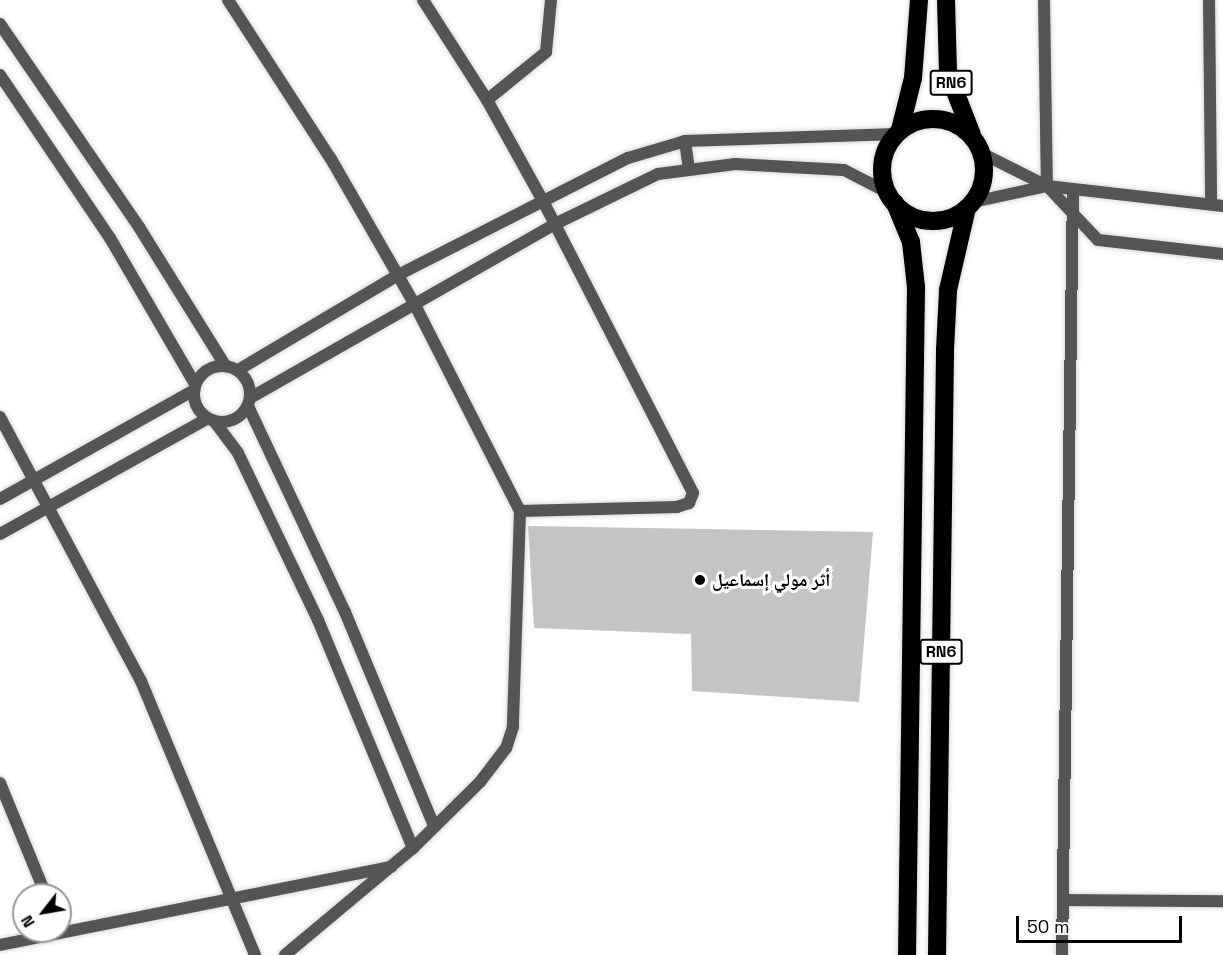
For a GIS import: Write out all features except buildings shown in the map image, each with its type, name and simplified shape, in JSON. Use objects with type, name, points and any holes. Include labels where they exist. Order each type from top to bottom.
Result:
[{"type":"highway","name":"RN6","points":[[907,955],[916,287],[911,242],[891,198],[883,161],[898,132],[913,78],[920,0]]},
{"type":"highway","name":"RN6","points":[[937,955],[945,350],[948,290],[970,205],[982,178],[977,146],[948,73],[946,0]]},
{"type":"highway","name":"RN6","points":[[898,132],[931,119],[947,121],[977,146]]},
{"type":"highway","points":[[891,198],[907,214],[930,220],[954,217],[970,205]]},
{"type":"street","points":[[228,0],[331,159],[398,275],[520,511],[513,727],[496,765],[413,848],[285,955]]},
{"type":"street","points":[[423,0],[487,100],[543,201],[685,471],[693,496],[677,507],[520,511]]},
{"type":"street","points":[[487,100],[546,52],[551,0]]},
{"type":"street","points":[[1044,0],[1047,186]]},
{"type":"street","points":[[970,205],[1047,186],[1217,205],[1209,0]]},
{"type":"street","points":[[0,24],[127,209],[225,365]]},
{"type":"street","points":[[0,75],[110,238],[194,387],[196,406],[211,420],[238,453],[318,620],[413,848]]},
{"type":"street","points":[[238,370],[398,275],[628,158],[685,141],[898,132]]},
{"type":"street","points":[[685,141],[689,168]]},
{"type":"street","points":[[977,146],[1047,186],[1098,240],[1223,254]]},
{"type":"street","points":[[0,534],[211,420],[230,421],[249,402],[555,224],[658,174],[689,168],[735,164],[844,170],[891,198]]},
{"type":"street","points":[[1062,955],[1073,189]]},
{"type":"street","points":[[0,499],[194,387],[206,369],[225,365],[238,370],[248,382],[249,402],[345,612],[435,826]]},
{"type":"street","points":[[0,417],[51,507],[141,681],[255,955]]},
{"type":"street","points":[[0,783],[41,883]]},
{"type":"street","points":[[72,930],[393,866]]},
{"type":"street","points":[[1063,900],[1223,901]]},
{"type":"place","name":"أثر مولي إسماعيل","points":[[700,580]]}]
